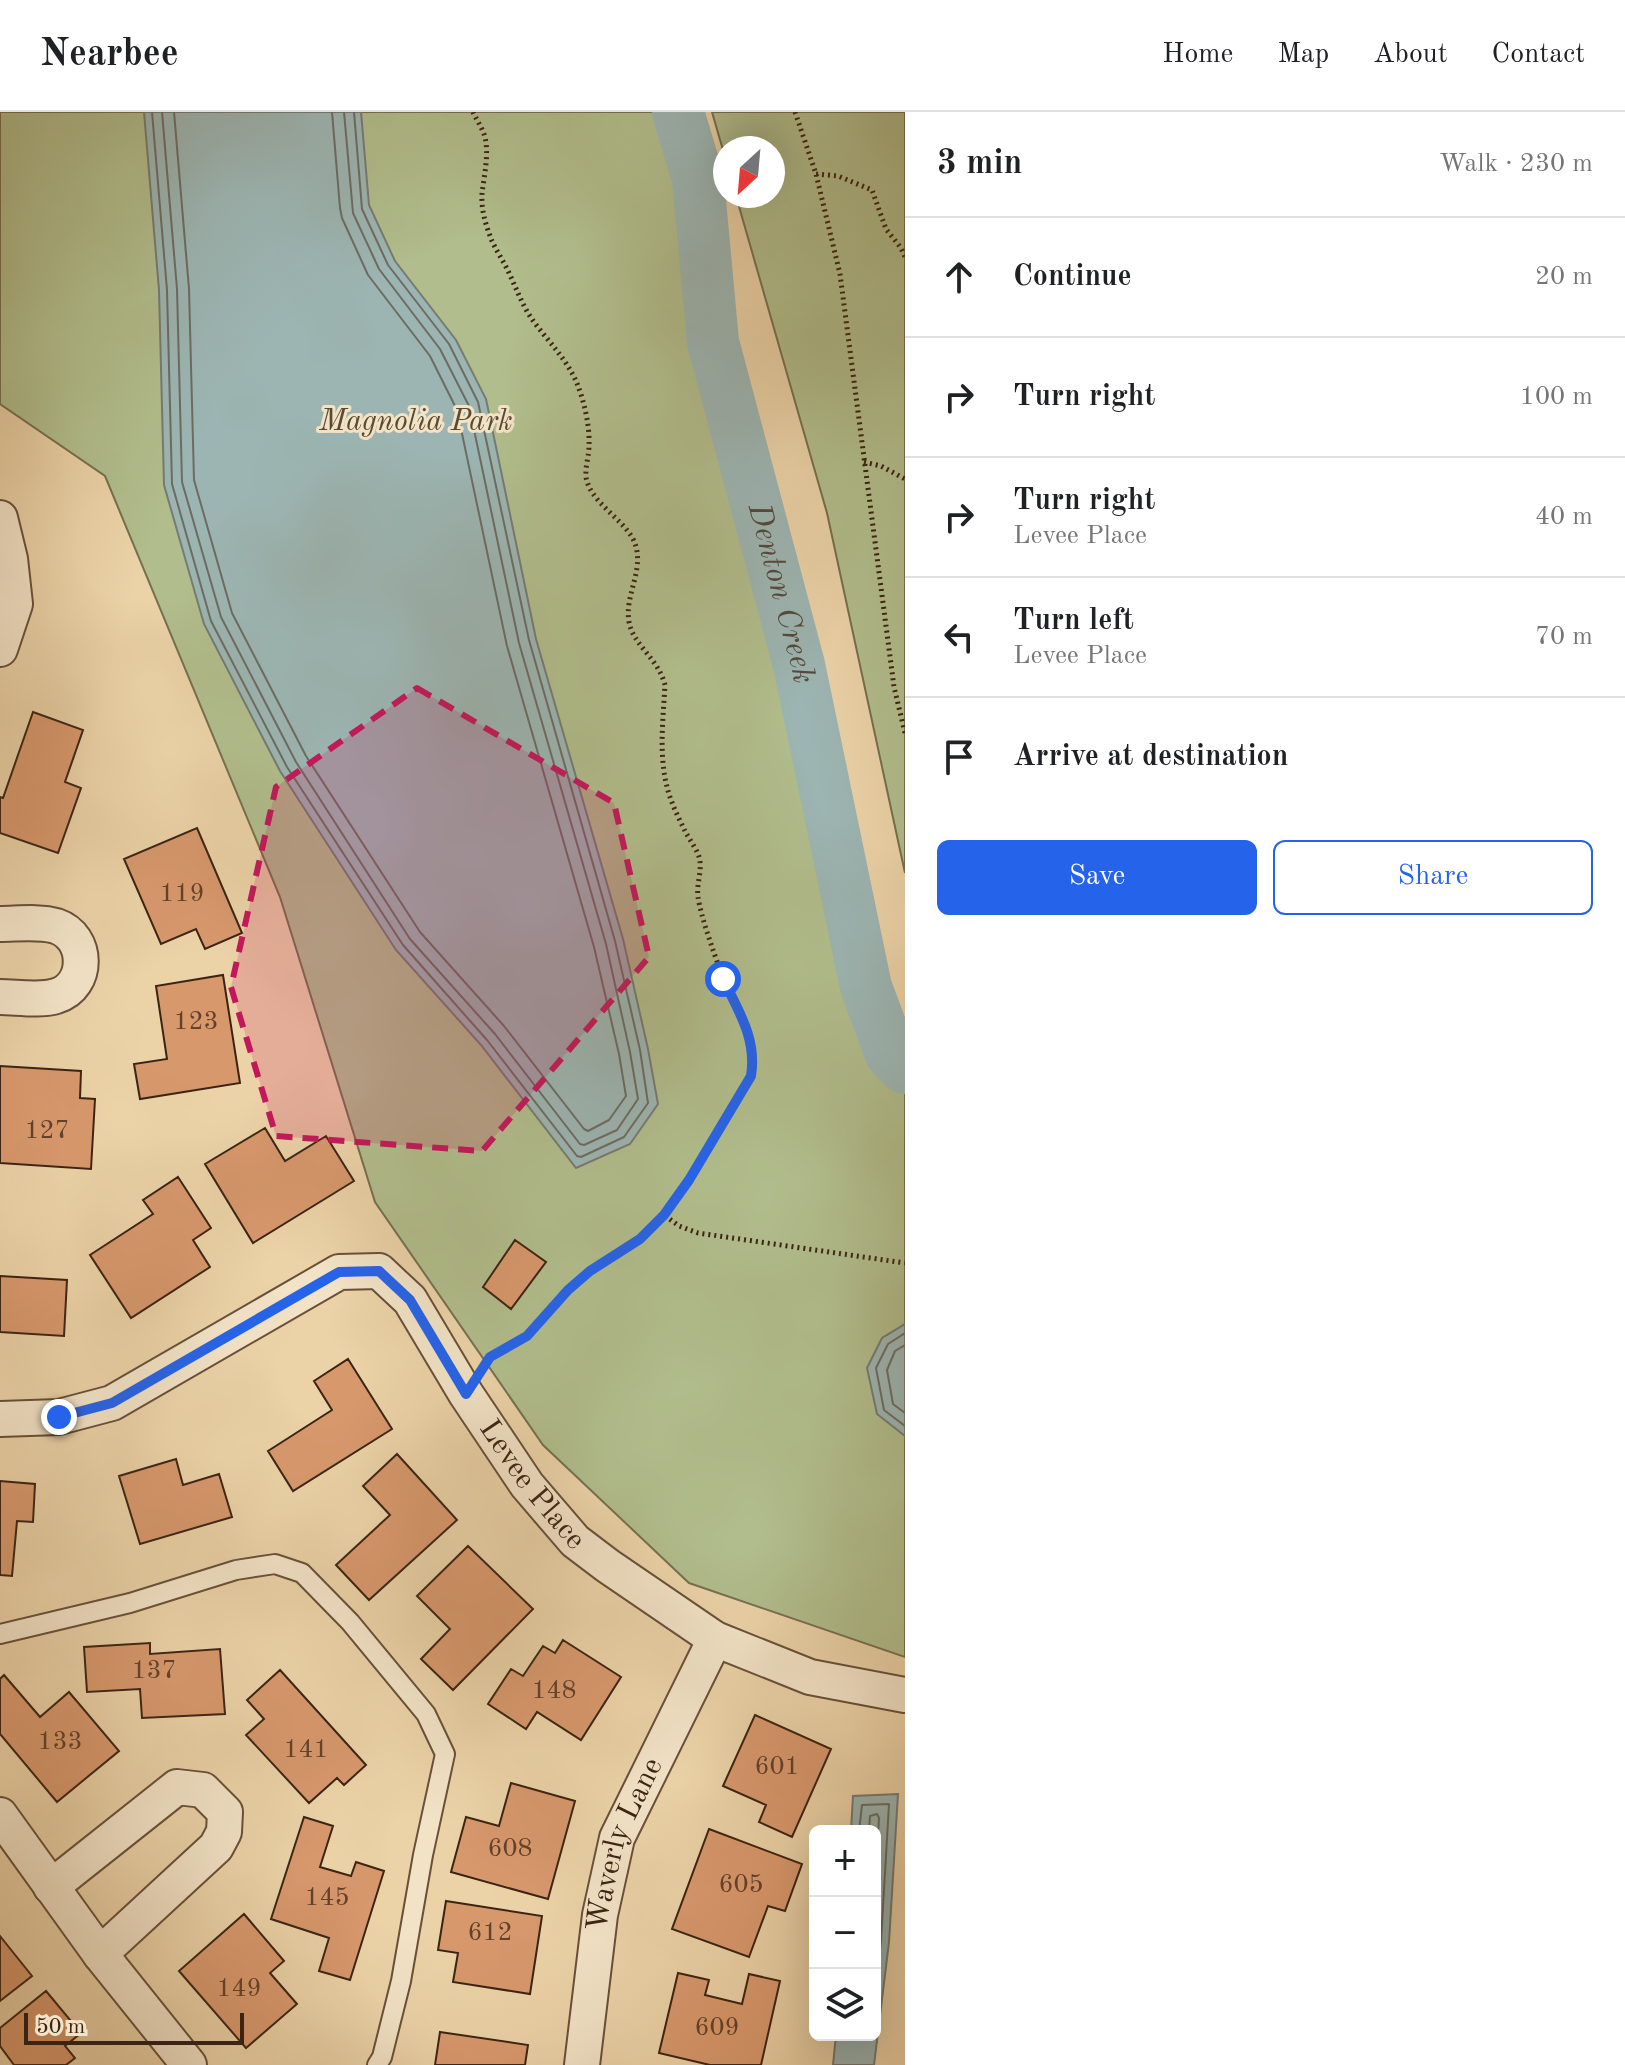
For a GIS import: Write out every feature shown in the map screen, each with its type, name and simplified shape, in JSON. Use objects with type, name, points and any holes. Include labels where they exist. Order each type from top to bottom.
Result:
[{"type":"street","points":[[0,518],[10,559],[15,604],[0,649]]},
{"type":"street","points":[[0,924],[44,924],[67,931],[80,951],[81,963],[73,985],[64,993],[53,997],[0,997]]},
{"type":"street","name":"Levee Place","points":[[0,1419],[59,1417],[112,1403],[339,1272],[379,1271],[410,1300],[466,1394],[527,1485],[575,1541],[715,1639],[810,1677],[905,1695]]},
{"type":"street","name":"Waverly Lane","points":[[582,2065],[600,1915],[617,1838],[715,1639]]},
{"type":"street","points":[[51,1887],[177,1787],[203,1790],[225,1812],[224,1832],[216,1847],[100,1954]]},
{"type":"street","points":[[0,1815],[100,1954],[189,2065]]},
{"type":"lane","points":[[0,1634],[130,1603],[236,1570],[275,1564],[302,1573],[350,1622],[426,1714],[445,1754],[401,1981],[382,2057],[377,2065]]},
{"type":"path","points":[[466,1394],[490,1357],[527,1336],[568,1290],[590,1271],[640,1239],[664,1215],[689,1180],[751,1076],[754,1059],[747,1028],[719,968],[698,898],[699,856],[669,794],[663,768],[665,685],[662,672],[635,638],[629,623],[638,554],[633,539],[622,523],[590,489],[586,475],[589,447],[587,422],[577,385],[568,366],[520,300],[492,242],[483,213],[482,197],[486,145],[484,133],[473,112]]},
{"type":"path","points":[[795,112],[816,174],[840,274],[894,687],[905,733]]},
{"type":"path","points":[[816,174],[838,176],[872,190],[886,229],[905,257]]},
{"type":"path","points":[[864,462],[881,466],[905,479]]},
{"type":"path","points":[[664,1215],[679,1226],[698,1233],[905,1263]]},
{"type":"highlighted area","points":[[417,688],[614,803],[649,957],[482,1151],[276,1136],[231,987],[276,787]]},
{"type":"green space","name":"Magnolia Park","points":[[0,112],[678,112],[698,179],[713,342],[799,665],[866,987],[891,1054],[905,1068],[905,1657],[689,1583],[543,1445],[375,1202],[280,897],[105,476],[0,404]]},
{"type":"green space","points":[[712,112],[905,112],[905,873],[827,513],[739,208],[785,208],[785,136],[719,136]]},
{"type":"water","points":[[144,112],[361,112],[369,205],[395,261],[456,340],[486,399],[536,639],[623,939],[658,1104],[630,1144],[576,1168],[481,1045],[396,950],[280,771],[204,624],[164,485],[159,290]]},
{"type":"water","points":[[905,1324],[905,1436],[877,1414],[867,1368],[882,1338]]},
{"type":"water","points":[[898,1794],[889,1942],[881,2008],[881,1825],[851,1825],[853,1796]]},
{"type":"water","points":[[835,2041],[877,2041],[874,2065],[833,2065]]},
{"type":"building","points":[[33,712],[83,730],[65,782],[81,788],[58,853],[0,833],[0,797],[3,798]]},
{"type":"building","points":[[197,828],[242,933],[205,949],[196,929],[161,944],[124,859]]},
{"type":"building","points":[[223,975],[240,1083],[140,1099],[134,1064],[167,1059],[156,986]]},
{"type":"building","points":[[0,1066],[81,1071],[80,1098],[95,1099],[91,1169],[0,1163]]},
{"type":"building","points":[[265,1128],[285,1161],[326,1136],[354,1181],[253,1243],[205,1164]]},
{"type":"building","points":[[178,1177],[211,1228],[193,1240],[210,1267],[131,1318],[90,1255],[153,1214],[143,1200]]},
{"type":"building","points":[[515,1240],[546,1262],[511,1309],[483,1287]]},
{"type":"building","points":[[0,1276],[67,1280],[64,1336],[0,1332]]},
{"type":"building","points":[[348,1359],[392,1429],[293,1491],[268,1451],[332,1410],[314,1381]]},
{"type":"building","points":[[397,1454],[457,1520],[369,1600],[336,1565],[390,1515],[363,1486]]},
{"type":"building","points":[[176,1459],[183,1485],[219,1474],[232,1517],[140,1544],[119,1476]]},
{"type":"building","points":[[0,1481],[35,1484],[33,1522],[17,1521],[12,1576],[0,1575]]},
{"type":"building","points":[[468,1546],[533,1609],[453,1690],[421,1659],[450,1629],[417,1596]]},
{"type":"building","points":[[563,1640],[621,1677],[581,1740],[537,1712],[526,1729],[488,1704],[511,1669],[523,1676],[543,1646],[555,1653]]},
{"type":"building","points":[[150,1643],[150,1654],[220,1649],[225,1714],[142,1718],[140,1689],[87,1692],[84,1647]]},
{"type":"building","points":[[280,1670],[366,1765],[344,1785],[337,1778],[309,1803],[246,1735],[264,1719],[247,1700]]},
{"type":"building","points":[[4,1675],[40,1717],[69,1692],[119,1751],[57,1802],[0,1734],[0,1679]]},
{"type":"building","points":[[755,1715],[831,1749],[792,1837],[759,1822],[766,1805],[723,1786]]},
{"type":"building","points":[[511,1783],[575,1801],[548,1899],[451,1872],[466,1817],[499,1826]]},
{"type":"building","points":[[304,1817],[333,1826],[320,1867],[351,1876],[356,1862],[384,1871],[350,1980],[319,1971],[329,1938],[271,1919]]},
{"type":"building","points":[[709,1829],[802,1864],[785,1911],[768,1906],[749,1957],[672,1929]]},
{"type":"building","points":[[446,1901],[542,1916],[530,1994],[453,1982],[458,1953],[438,1950]]},
{"type":"building","points":[[244,1914],[284,1961],[270,1973],[297,2004],[246,2048],[179,1971]]},
{"type":"building","points":[[0,1936],[32,1976],[0,2001]]},
{"type":"building","points":[[678,1973],[709,1980],[705,1995],[742,2004],[749,1974],[780,1981],[761,2065],[710,2065],[659,2053]]},
{"type":"building","points":[[46,1991],[81,2033],[65,2046],[75,2058],[66,2065],[14,2065],[0,2046],[0,2028]]},
{"type":"building","points":[[440,2032],[528,2045],[525,2065],[435,2065]]},
{"type":"waterway","name":"Denton Creek","points":[[678,112],[698,179],[713,342],[799,665],[866,987],[891,1054],[905,1068]]},
{"type":"route","points":[[59,1417],[112,1403],[339,1272],[379,1271],[410,1300],[466,1394],[490,1357],[527,1336],[568,1290],[590,1271],[640,1239],[664,1215],[689,1180],[742,1093],[751,1076],[754,1059],[747,1028],[723,979]]}]
